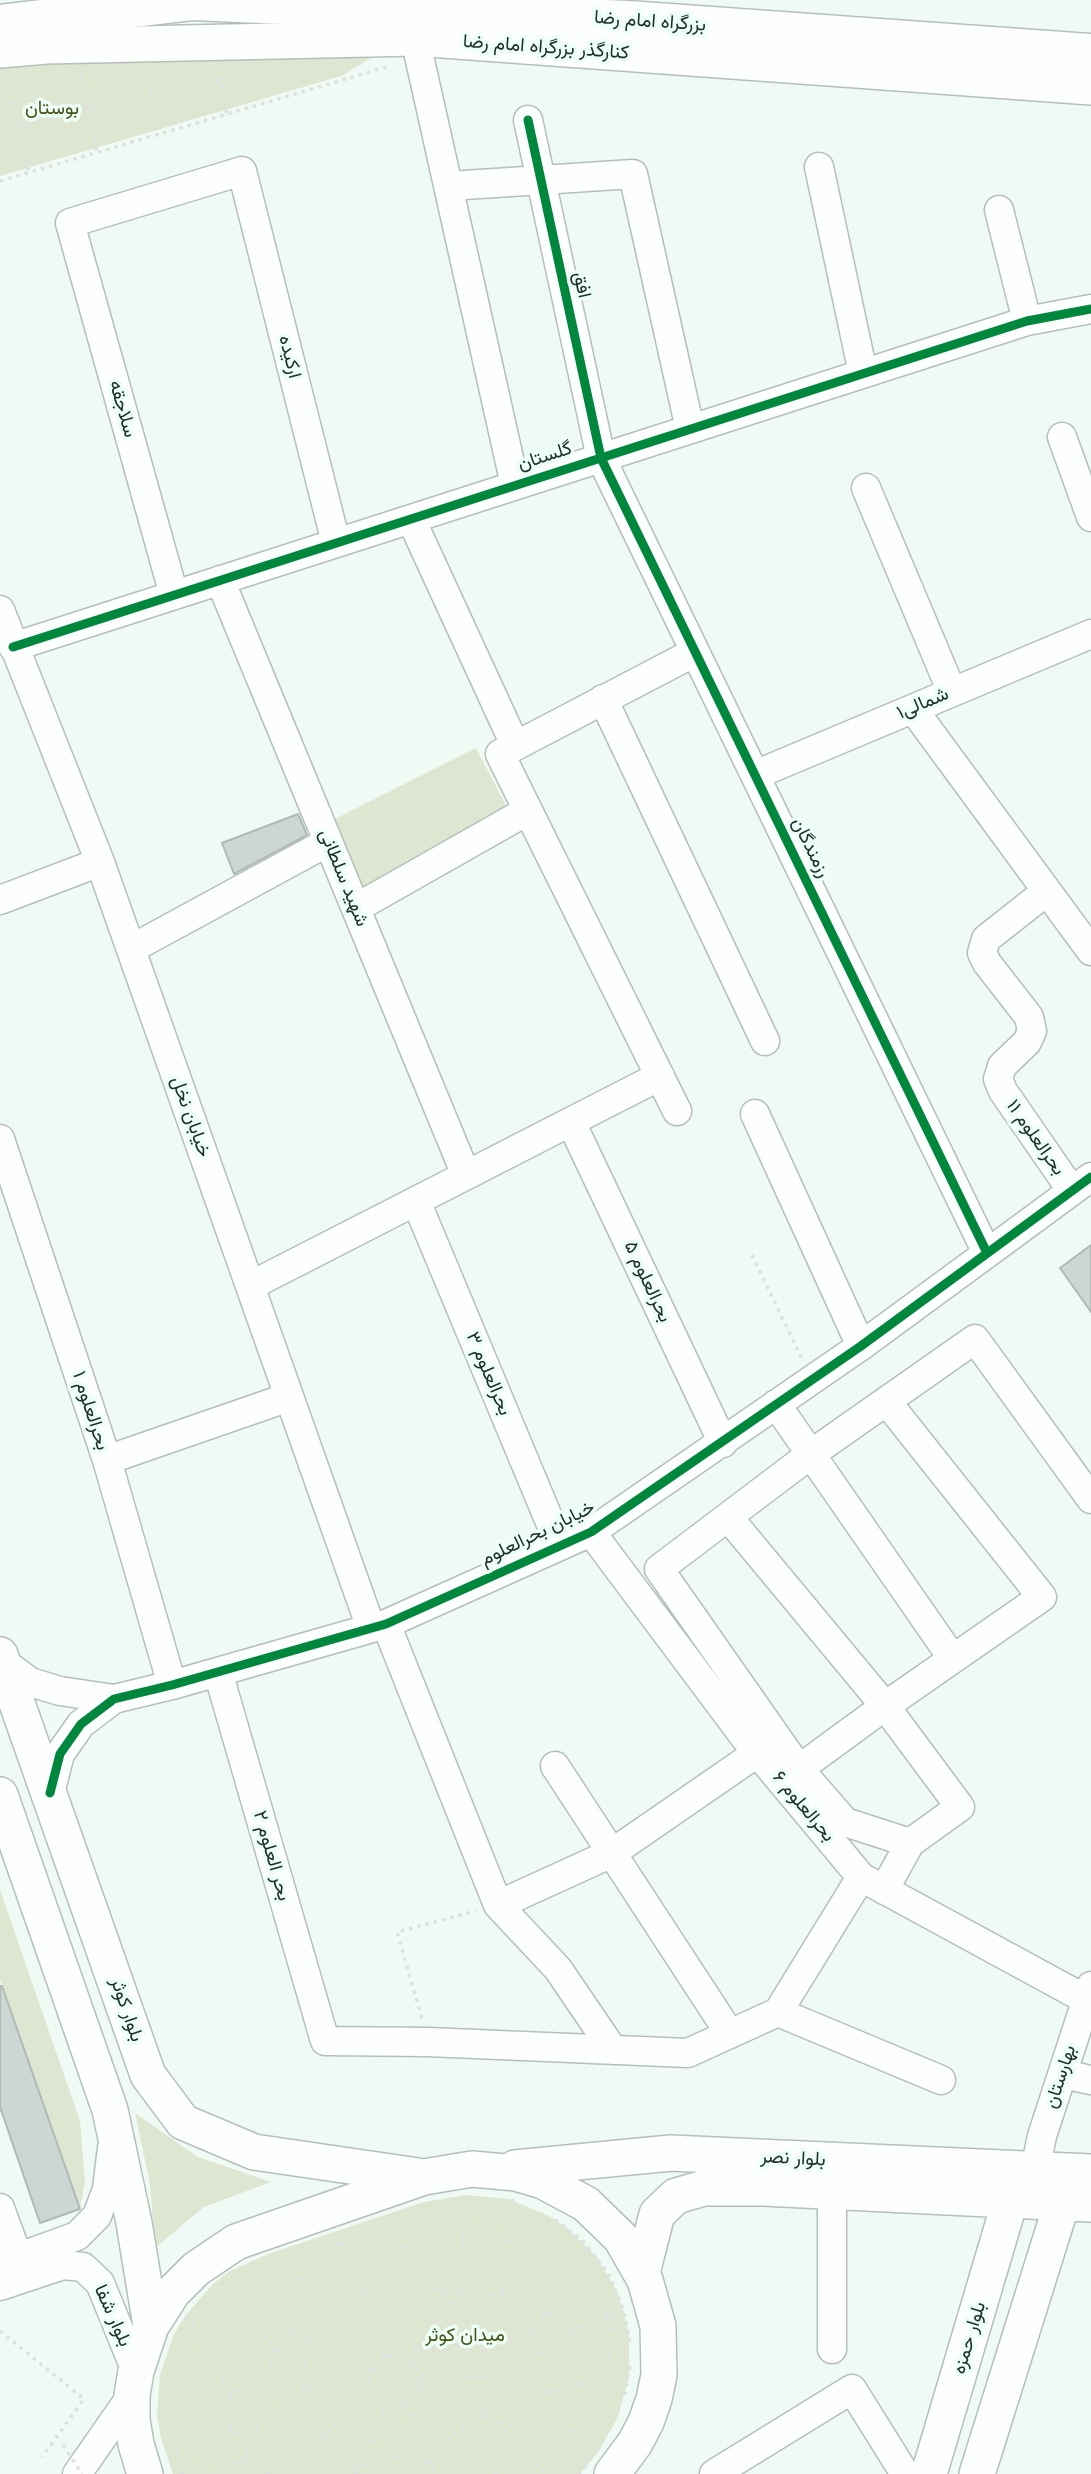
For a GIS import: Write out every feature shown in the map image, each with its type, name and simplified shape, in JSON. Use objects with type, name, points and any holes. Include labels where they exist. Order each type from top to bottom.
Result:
[{"type":"highway","name":"بزرگراه امام رضا","points":[[0,24],[192,1],[628,20],[752,47],[1091,53]]},
{"type":"main road","name":"کنارگذر بزرگراه امام رضا","points":[[2,62],[46,46],[214,42],[417,48],[752,47],[1091,87]]},
{"type":"main road","name":"بلوار کوثر","points":[[1,1658],[148,2075],[183,2122],[254,2152],[424,2177]]},
{"type":"main road","points":[[0,1795],[110,2110],[134,2223],[165,2325]]},
{"type":"main road","name":"بلوار نصر","points":[[493,2189],[671,2153],[1091,2172]]},
{"type":"main road","points":[[161,2462],[136,2444],[134,2383],[165,2325],[178,2286],[215,2254],[236,2242],[448,2171],[493,2189],[543,2181],[586,2204],[621,2238],[660,2351],[659,2375],[654,2399],[635,2443],[599,2464]]},
{"type":"main road","name":"بلوار نصر","points":[[640,2295],[657,2214],[676,2196],[704,2188],[1076,2203]]},
{"type":"main road","name":"بلوار حمزه","points":[[929,2474],[1010,2201]]},
{"type":"main road","points":[[977,2474],[1076,2203]]},
{"type":"street","points":[[417,48],[514,485]]},
{"type":"street","name":"افق","points":[[528,120],[601,458]]},
{"type":"street","points":[[819,167],[863,373]]},
{"type":"street","name":"ارکیده","points":[[70,223],[242,171],[336,543]]},
{"type":"street","points":[[449,186],[633,174],[690,429]]},
{"type":"street","points":[[999,210],[1027,321]]},
{"type":"street","name":"سلاجقه","points":[[70,223],[174,595]]},
{"type":"street","name":"گلستان","points":[[13,647],[1027,321],[1091,309]]},
{"type":"street","points":[[1062,437],[1091,517]]},
{"type":"street","name":"رزمندگان","points":[[601,458],[987,1253]]},
{"type":"street","points":[[866,488],[952,692]]},
{"type":"street","points":[[411,519],[515,745]]},
{"type":"street","name":"شهید سلطانی","points":[[220,580],[466,1175]]},
{"type":"street","name":"خیابان نخل","points":[[0,610],[100,862],[289,1397],[378,1626],[498,1905]]},
{"type":"street","name":"شمالی۱","points":[[755,775],[1091,634]]},
{"type":"street","points":[[677,1111],[499,754],[695,652]]},
{"type":"street","points":[[603,699],[765,1041]]},
{"type":"street","points":[[912,709],[1090,949]]},
{"type":"street","points":[[356,908],[527,811]]},
{"type":"street","points":[[131,949],[328,842]]},
{"type":"street","points":[[0,901],[100,862]]},
{"type":"street","name":"بحرالعلوم ۱۱","points":[[1047,891],[986,939],[982,953],[1028,1017],[1032,1031],[1027,1042],[1002,1066],[998,1079],[1003,1091],[1082,1184]]},
{"type":"street","points":[[250,1286],[660,1076]]},
{"type":"street","points":[[755,1114],[861,1346]]},
{"type":"street","name":"بحرالعلوم ۵","points":[[571,1122],[723,1443]]},
{"type":"street","name":"بحرالعلوم ۱","points":[[0,1139],[107,1460],[172,1685]]},
{"type":"street","name":"خیابان بحرالعلوم","points":[[50,1793],[60,1754],[81,1724],[114,1699],[378,1626],[591,1532],[861,1346],[1082,1184]]},
{"type":"street","name":"بحرالعلوم ۳","points":[[416,1201],[560,1546]]},
{"type":"street","points":[[910,1843],[845,1822],[799,1769],[659,1569],[811,1454],[975,1339],[1091,1499]]},
{"type":"street","points":[[107,1460],[289,1397]]},
{"type":"street","points":[[799,1769],[1042,1597],[887,1402]]},
{"type":"street","points":[[776,1404],[954,1660]]},
{"type":"street","points":[[428,2042],[688,2053],[778,2012],[873,1883],[910,1843],[960,1807],[885,1706],[728,1517]]},
{"type":"street","name":"بحرالعلوم ۶","points":[[591,1532],[757,1752],[873,1883],[1089,1993]]},
{"type":"street","points":[[1,1658],[30,1682],[60,1691],[114,1699]]},
{"type":"street","name":"بحر العلوم ۲","points":[[218,1672],[325,2041],[428,2042]]},
{"type":"street","points":[[613,2050],[558,1969],[498,1905],[612,1853],[757,1752]]},
{"type":"street","points":[[555,1766],[730,2034]]},
{"type":"street","name":"بهارستان","points":[[1035,2169],[1042,2136],[1089,1993]]},
{"type":"street","points":[[778,2012],[941,2080]]},
{"type":"street","points":[[1063,2074],[1091,2080]]},
{"type":"street","points":[[0,2208],[9,2261],[77,2236],[97,2216],[107,2189],[113,2154],[110,2110]]},
{"type":"street","points":[[832,2192],[832,2349]]},
{"type":"street","name":"بلوار شفا","points":[[0,2286],[63,2265],[83,2267],[100,2283],[134,2383]]},
{"type":"street","points":[[79,2474],[134,2383]]},
{"type":"street","points":[[713,2474],[852,2389],[905,2474]]},
{"type":"path","points":[[214,42],[227,114]]},
{"type":"path","points":[[0,181],[227,114],[417,48]]},
{"type":"path","points":[[2,62],[29,173]]},
{"type":"path","points":[[146,65],[152,96]]},
{"type":"path","points":[[80,69],[97,153]]},
{"type":"path","points":[[0,130],[219,81]]},
{"type":"path","points":[[752,1255],[812,1379]]},
{"type":"path","points":[[428,2042],[397,1932],[498,1905]]},
{"type":"path","points":[[458,2290],[493,2189]]},
{"type":"path","points":[[493,2189],[502,2294]]},
{"type":"path","points":[[328,2210],[387,2356]]},
{"type":"path","points":[[547,2215],[565,2226],[596,2256],[608,2273],[640,2295]]},
{"type":"path","points":[[161,2462],[178,2452],[189,2420],[201,2405],[247,2386],[260,2377],[279,2353],[289,2334],[296,2294],[306,2272],[320,2256],[341,2244],[368,2238],[398,2243],[426,2262],[449,2302],[475,2335],[488,2376],[486,2417]]},
{"type":"path","points":[[361,2293],[379,2299],[397,2300],[442,2288],[484,2296],[515,2290],[544,2275],[560,2275],[582,2282],[600,2297],[610,2316],[613,2333],[608,2356],[595,2376],[579,2386],[541,2394],[524,2405],[507,2425],[496,2474]]},
{"type":"path","points":[[213,2284],[219,2280],[279,2353]]},
{"type":"path","points":[[531,2280],[547,2316]]},
{"type":"path","points":[[308,2342],[337,2329],[352,2313],[361,2293]]},
{"type":"path","points":[[572,2329],[610,2316],[640,2295]]},
{"type":"path","points":[[630,2344],[640,2295]]},
{"type":"path","points":[[410,2359],[449,2302]]},
{"type":"path","points":[[165,2325],[186,2314],[232,2392],[231,2432]]},
{"type":"path","points":[[421,2376],[488,2376],[520,2357],[544,2351],[557,2353],[570,2342],[572,2329],[565,2319],[547,2316],[538,2322],[534,2331],[536,2343],[544,2351]]},
{"type":"path","points":[[0,2331],[84,2399],[42,2457]]},
{"type":"path","points":[[416,2365],[475,2335],[505,2339],[534,2331]]},
{"type":"path","points":[[289,2334],[371,2371]]},
{"type":"path","points":[[308,2342],[304,2372],[312,2412],[324,2435],[340,2454],[359,2468]]},
{"type":"path","points":[[562,2351],[579,2386]]},
{"type":"path","points":[[402,2355],[410,2359],[421,2376],[421,2388],[407,2405],[386,2405],[374,2396],[369,2381],[374,2365],[387,2356],[402,2355]]},
{"type":"path","points":[[625,2397],[631,2355]]},
{"type":"path","points":[[215,2458],[214,2443],[218,2437],[256,2426],[278,2414],[305,2387],[369,2381]]},
{"type":"path","points":[[421,2388],[507,2425]]},
{"type":"path","points":[[550,2391],[599,2464]]},
{"type":"path","points":[[215,2458],[226,2466],[233,2466],[268,2443],[281,2438],[324,2435],[374,2396]]},
{"type":"path","points":[[356,2474],[386,2405]]},
{"type":"path","points":[[407,2405],[435,2474]]},
{"type":"path","points":[[431,2464],[442,2446],[458,2431],[486,2417]]},
{"type":"path","points":[[231,2432],[238,2434],[246,2445],[244,2458]]},
{"type":"path","points":[[503,2436],[547,2474]]},
{"type":"path","points":[[63,2445],[79,2474]]},
{"type":"path","points":[[359,2468],[394,2456],[414,2458],[431,2464]]},
{"type":"path","points":[[181,2474],[215,2458]]},
{"type":"path","points":[[244,2458],[269,2474]]},
{"type":"path","points":[[578,2474],[599,2464]]},
{"type":"path","points":[[595,2474],[599,2464]]},
{"type":"green space","name":"بوستان","points":[[388,48],[341,76],[0,176],[0,65]]},
{"type":"green space","points":[[476,748],[508,809],[359,890],[331,821]]},
{"type":"green space","points":[[0,1890],[80,2121],[85,2181],[80,2209],[0,1979]]},
{"type":"green space","points":[[135,2113],[198,2157],[271,2182],[204,2207],[155,2248],[150,2184]]},
{"type":"green space","name":"میدان کوثر","points":[[466,2195],[508,2199],[547,2215],[565,2226],[596,2256],[618,2293],[629,2334],[629,2376],[618,2417],[597,2454],[583,2470],[578,2474],[173,2474],[157,2417],[160,2374],[174,2334],[185,2316],[213,2284],[230,2271],[268,2254],[424,2202]]},
{"type":"building","points":[[298,814],[307,835],[234,874],[222,843]]},
{"type":"building","points":[[1091,1245],[1091,1312],[1060,1268]]},
{"type":"building","points":[[0,1986],[80,2209],[40,2223],[0,2107]]},
{"type":"cycle path","points":[[528,120],[601,458],[987,1253]]},
{"type":"cycle path","points":[[13,647],[1027,321],[1091,309]]},
{"type":"cycle path","points":[[50,1793],[60,1754],[81,1724],[114,1699],[386,1624],[591,1532],[861,1346],[1091,1177]]}]
